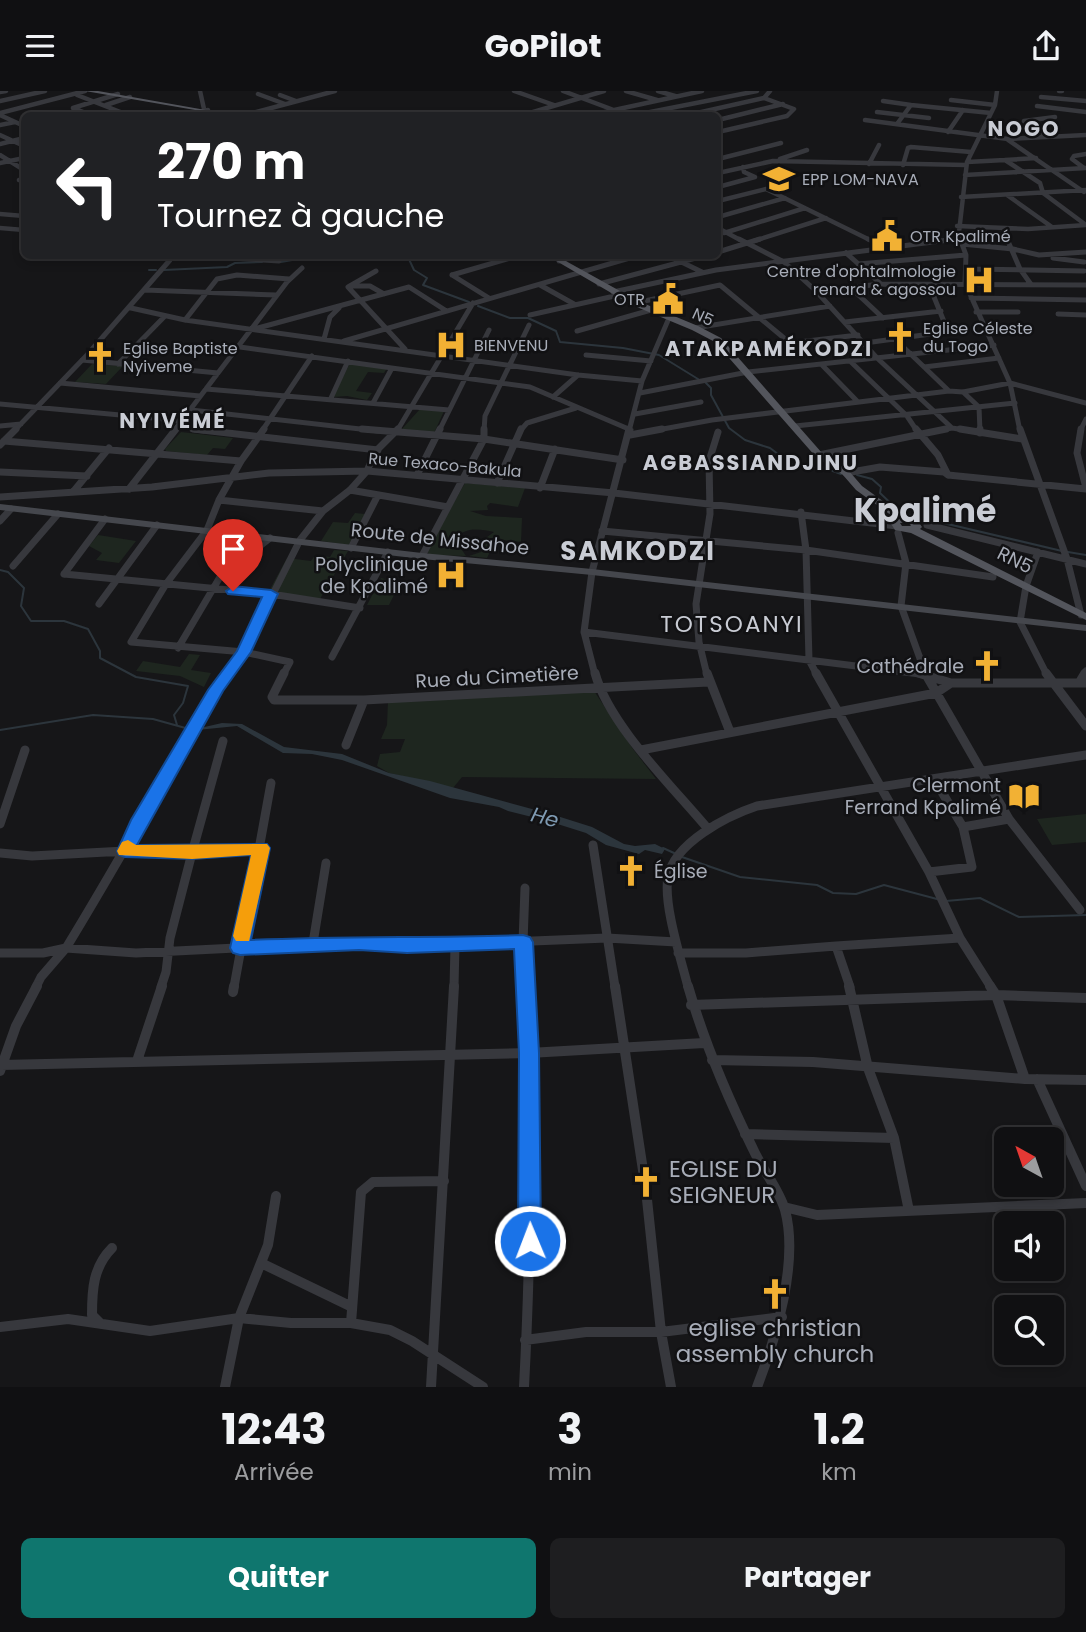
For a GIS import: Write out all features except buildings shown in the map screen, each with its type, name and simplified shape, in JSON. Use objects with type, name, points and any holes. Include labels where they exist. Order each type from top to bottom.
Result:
[{"type":"main road","points":[[86,91],[216,112]]},
{"type":"main road","name":"N5","points":[[556,259],[616,294],[718,340],[819,455],[847,474]]},
{"type":"main road","name":"RN5","points":[[847,474],[907,525],[1084,616]]},
{"type":"main road","name":"Route de Missahoe","points":[[0,507],[300,540],[422,557],[592,572],[1086,628]]},
{"type":"street","points":[[0,92],[6,91]]},
{"type":"street","points":[[0,101],[45,91]]},
{"type":"street","points":[[0,114],[86,91]]},
{"type":"street","points":[[199,112],[206,110],[200,91]]},
{"type":"street","points":[[269,91],[258,94],[285,104]]},
{"type":"street","points":[[310,91],[320,95]]},
{"type":"street","points":[[256,112],[335,91]]},
{"type":"street","points":[[514,91],[556,106]]},
{"type":"street","points":[[563,91],[620,112]]},
{"type":"street","points":[[534,112],[604,91]]},
{"type":"street","points":[[626,91],[658,100]]},
{"type":"street","points":[[658,91],[678,96]]},
{"type":"street","points":[[606,112],[702,91]]},
{"type":"street","points":[[747,91],[769,92]]},
{"type":"street","points":[[650,112],[757,91]]},
{"type":"street","points":[[998,91],[995,105],[971,152],[961,197],[957,226],[968,269],[965,283],[1010,383],[1022,439],[1067,559],[1084,616]]},
{"type":"street","points":[[764,98],[769,92]]},
{"type":"street","points":[[1032,119],[1041,94],[1086,101]]},
{"type":"street","points":[[77,95],[120,112]]},
{"type":"street","points":[[83,112],[73,108],[118,95]]},
{"type":"street","points":[[280,95],[296,101]]},
{"type":"street","points":[[106,105],[130,97]]},
{"type":"street","points":[[701,112],[764,98],[794,109],[792,113],[721,131]]},
{"type":"street","points":[[951,100],[995,105]]},
{"type":"street","points":[[1078,100],[1084,113]]},
{"type":"street","points":[[883,101],[991,113]]},
{"type":"street","points":[[721,119],[784,104]]},
{"type":"street","points":[[897,124],[911,105]]},
{"type":"street","points":[[1037,106],[1084,113]]},
{"type":"street","points":[[923,128],[939,107]]},
{"type":"street","points":[[542,110],[548,112]]},
{"type":"street","points":[[948,132],[963,110]]},
{"type":"street","points":[[877,112],[929,118]]},
{"type":"street","points":[[0,114],[21,125]]},
{"type":"street","points":[[1049,137],[1024,121],[1055,117]]},
{"type":"street","points":[[865,120],[1008,139],[1086,135]]},
{"type":"street","points":[[0,125],[15,122]]},
{"type":"street","points":[[0,135],[21,145]]},
{"type":"street","points":[[0,143],[21,139]]},
{"type":"street","points":[[1008,139],[1085,192]]},
{"type":"street","points":[[721,158],[780,143]]},
{"type":"street","points":[[869,164],[879,145]]},
{"type":"street","points":[[903,165],[908,148],[911,147],[971,152]]},
{"type":"street","points":[[774,161],[807,150]]},
{"type":"street","points":[[721,153],[748,164]]},
{"type":"street","points":[[1085,168],[1072,159],[1086,154]]},
{"type":"street","points":[[0,155],[21,168]]},
{"type":"street","points":[[721,172],[748,164],[774,161],[903,165],[967,164],[1037,158]]},
{"type":"street","points":[[0,163],[21,159]]},
{"type":"street","points":[[1005,160],[1040,183],[1043,193],[1086,225]]},
{"type":"street","points":[[721,186],[755,177],[744,172],[743,167]]},
{"type":"street","points":[[965,175],[1085,168]]},
{"type":"street","points":[[721,182],[747,194]]},
{"type":"street","points":[[721,200],[766,189],[886,248]]},
{"type":"street","points":[[961,197],[1085,192]]},
{"type":"street","points":[[1007,195],[1052,227]]},
{"type":"street","points":[[721,216],[785,198]]},
{"type":"street","points":[[721,233],[805,208]]},
{"type":"street","points":[[0,214],[21,216]]},
{"type":"street","points":[[721,252],[826,218]]},
{"type":"street","points":[[957,226],[1003,229],[1086,225]]},
{"type":"street","points":[[0,228],[21,230]]},
{"type":"street","points":[[1003,229],[1020,269],[1030,283]]},
{"type":"street","points":[[721,230],[784,262],[816,291],[877,358],[952,428]]},
{"type":"street","points":[[530,315],[702,272],[959,241],[1084,262]]},
{"type":"street","points":[[1039,255],[1086,252]]},
{"type":"street","points":[[846,253],[881,284]]},
{"type":"street","points":[[858,264],[966,255]]},
{"type":"street","points":[[21,424],[0,426],[28,423],[60,383],[131,308],[170,259]]},
{"type":"street","points":[[185,320],[232,259],[279,261]]},
{"type":"street","points":[[489,298],[452,275],[507,259]]},
{"type":"street","points":[[559,261],[566,259]]},
{"type":"street","points":[[340,342],[627,259]]},
{"type":"street","points":[[674,259],[702,272]]},
{"type":"street","points":[[599,284],[694,259]]},
{"type":"street","points":[[129,489],[254,329],[276,295],[302,268]]},
{"type":"street","points":[[968,269],[1084,271]]},
{"type":"street","points":[[348,286],[376,271]]},
{"type":"street","points":[[217,279],[237,275],[289,279]]},
{"type":"street","points":[[816,291],[881,284],[1086,285]]},
{"type":"street","points":[[540,285],[574,305]]},
{"type":"street","points":[[635,303],[720,285],[790,343],[858,335]]},
{"type":"street","points":[[348,286],[370,286],[384,294]]},
{"type":"street","points":[[348,286],[405,349]]},
{"type":"street","points":[[865,343],[945,332],[947,329],[934,297],[937,286]]},
{"type":"street","points":[[254,329],[408,287],[446,310]]},
{"type":"street","points":[[850,287],[883,318]]},
{"type":"street","points":[[145,291],[276,295]]},
{"type":"street","points":[[971,298],[1086,300]]},
{"type":"street","points":[[473,303],[396,433],[377,451],[367,471],[351,490],[323,511],[300,540],[244,652],[216,690],[140,820],[125,851],[66,948],[41,977],[16,1026],[1,1067],[137,1061],[529,1053],[704,1043]]},
{"type":"street","points":[[324,339],[330,317],[341,306]]},
{"type":"street","points":[[695,328],[830,306]]},
{"type":"street","points":[[131,308],[185,320],[578,375],[642,381]]},
{"type":"street","points":[[577,331],[651,310]]},
{"type":"street","points":[[845,322],[941,311]]},
{"type":"street","points":[[976,312],[1018,312]]},
{"type":"street","points":[[1058,314],[1086,315]]},
{"type":"street","points":[[118,364],[165,316]]},
{"type":"street","points":[[669,318],[642,381],[592,572],[584,632],[599,688],[640,750],[708,829]]},
{"type":"street","points":[[422,557],[484,439],[485,417],[529,325]]},
{"type":"street","points":[[417,475],[489,330]]},
{"type":"street","points":[[895,339],[948,391]]},
{"type":"street","points":[[639,393],[747,372],[994,345]]},
{"type":"street","points":[[240,347],[530,387],[630,432],[857,401],[948,391],[962,392],[1010,383],[1086,403]]},
{"type":"street","points":[[586,355],[653,356]]},
{"type":"street","points":[[244,652],[131,642],[166,584],[207,530],[219,500],[241,461],[258,440],[312,356]]},
{"type":"street","points":[[924,367],[999,358]]},
{"type":"street","points":[[82,360],[218,373]]},
{"type":"street","points":[[331,398],[348,361]]},
{"type":"street","points":[[851,362],[906,416],[938,455],[948,475]]},
{"type":"street","points":[[822,365],[857,401]]},
{"type":"street","points":[[373,403],[392,368]]},
{"type":"street","points":[[553,397],[578,375]]},
{"type":"street","points":[[60,383],[200,396]]},
{"type":"street","points":[[206,389],[449,409]]},
{"type":"street","points":[[962,392],[979,407],[980,433]]},
{"type":"street","points":[[635,414],[701,402]]},
{"type":"street","points":[[0,403],[175,420],[195,429],[377,451]]},
{"type":"street","points":[[795,426],[1015,403]]},
{"type":"street","points":[[2,443],[41,407],[182,420]]},
{"type":"street","points":[[497,483],[522,427],[527,423],[576,408]]},
{"type":"street","points":[[191,410],[396,433],[484,439],[623,460]]},
{"type":"street","points":[[847,474],[856,467],[871,467],[944,472],[965,479],[1086,488],[1075,439],[1086,419]]},
{"type":"street","points":[[819,455],[952,428],[1022,439]]},
{"type":"street","points":[[176,430],[377,451]]},
{"type":"street","points":[[718,432],[708,454],[711,503],[697,586],[698,648],[708,682],[730,732]]},
{"type":"street","points":[[2,443],[109,448],[241,461]]},
{"type":"street","points":[[73,492],[109,448]]},
{"type":"street","points":[[540,488],[555,449]]},
{"type":"street","name":"Rue Texaco-Bakula","points":[[0,497],[129,489],[301,471],[367,471],[614,493],[907,525],[1086,563]]},
{"type":"street","points":[[0,472],[87,476]]},
{"type":"street","points":[[351,490],[448,507]]},
{"type":"street","points":[[351,548],[378,495]]},
{"type":"street","points":[[219,500],[323,511]]},
{"type":"street","points":[[0,521],[11,509]]},
{"type":"street","points":[[801,512],[806,550],[809,660],[929,871],[960,938],[996,995],[1025,1079]]},
{"type":"street","points":[[13,566],[58,514]]},
{"type":"street","points":[[105,519],[64,574],[271,594],[360,608]]},
{"type":"street","points":[[99,604],[157,524]]},
{"type":"street","points":[[907,525],[901,606],[925,674],[1009,819],[1080,910]]},
{"type":"street","points":[[602,531],[806,550],[992,577]]},
{"type":"street","points":[[178,648],[228,569],[270,538]]},
{"type":"street","points":[[332,657],[388,552]]},
{"type":"street","points":[[1038,552],[1026,586],[1020,622],[1051,682],[1082,716],[1086,726]]},
{"type":"street","points":[[584,632],[925,674],[951,683],[1082,683],[1086,671]]},
{"type":"street","name":"Rue du Cimetière","points":[[244,652],[290,662],[272,697],[274,700],[364,700],[708,682]]},
{"type":"street","points":[[640,750],[936,694],[951,683]]},
{"type":"street","points":[[346,745],[364,700]]},
{"type":"street","points":[[137,1061],[166,972],[192,853],[223,741]]},
{"type":"street","points":[[0,824],[25,750]]},
{"type":"street","points":[[757,1387],[782,1317],[788,1260],[784,1207],[776,1197],[745,1134],[704,1043],[691,1005],[666,886],[677,857],[714,822],[757,806],[1086,754]]},
{"type":"street","points":[[929,871],[972,867],[963,827],[934,779]]},
{"type":"street","points":[[233,992],[271,783]]},
{"type":"street","points":[[963,827],[1009,819]]},
{"type":"street","points":[[593,845],[646,1190],[661,1332],[671,1387]]},
{"type":"street","points":[[0,853],[32,856],[125,851],[192,853],[261,848]]},
{"type":"street","points":[[313,943],[326,863]]},
{"type":"street","points":[[524,1387],[530,1266],[529,1053],[523,942],[525,888]]},
{"type":"street","points":[[0,953],[43,953],[66,948],[136,953],[313,943],[455,945],[607,939],[746,953],[960,938]]},
{"type":"street","points":[[430,1387],[452,1053],[455,945]]},
{"type":"street","points":[[836,946],[854,999],[868,1068],[894,1138],[909,1211]]},
{"type":"street","points":[[691,1005],[996,995],[1086,998]]},
{"type":"street","points":[[712,1060],[813,1062],[1025,1079],[1086,1080]]},
{"type":"street","points":[[1037,1079],[1086,1186]]},
{"type":"street","points":[[745,1134],[894,1138]]},
{"type":"street","points":[[351,1323],[361,1192],[373,1182],[444,1181]]},
{"type":"street","points":[[225,1387],[239,1318],[268,1245],[276,1196]]},
{"type":"street","points":[[784,1207],[817,1215],[1086,1203]]},
{"type":"street","points":[[100,1323],[92,1315],[92,1289],[103,1255],[112,1248]]},
{"type":"street","points":[[261,1262],[352,1307]]},
{"type":"street","points":[[525,1340],[586,1332],[661,1332],[782,1317]]},
{"type":"street","points":[[0,1327],[68,1319],[150,1331],[239,1318],[291,1323],[351,1323],[390,1330],[483,1387]]},
{"type":"shaded area","points":[[350,363],[387,368],[384,373],[368,372],[356,391],[372,393],[367,400],[347,396],[333,397]]},
{"type":"shaded area","points":[[92,364],[123,366],[106,384],[75,382]]},
{"type":"shaded area","points":[[420,409],[444,411],[434,433],[402,429]]},
{"type":"shaded area","points":[[181,432],[233,438],[225,449],[213,448],[207,455],[166,451]]},
{"type":"shaded area","points":[[465,483],[525,488],[518,507],[490,503],[488,510],[470,511],[486,516],[522,518],[521,542],[496,539],[487,558],[469,556],[481,552],[481,547],[476,545],[494,532],[473,530],[463,532],[455,540],[470,545],[462,550],[466,556],[430,555],[426,551]]},
{"type":"shaded area","points":[[355,513],[365,514],[349,545],[321,541],[333,522],[348,523]]},
{"type":"shaded area","points":[[98,535],[136,541],[119,563],[96,560],[102,553],[89,546]]},
{"type":"shaded area","points":[[334,550],[348,551],[320,599],[268,593],[287,558],[311,561],[315,555],[330,557]]},
{"type":"shaded area","points":[[381,578],[400,583],[389,605],[367,605]]},
{"type":"shaded area","points":[[189,654],[200,655],[191,670],[211,673],[204,687],[180,676],[136,671],[143,661],[180,667]]},
{"type":"shaded area","points":[[594,691],[656,779],[462,777],[453,788],[389,773],[377,766],[380,754],[400,752],[405,739],[381,739],[387,725],[388,701]]},
{"type":"shaded area","points":[[1086,814],[1086,842],[1052,845],[1037,819]]},
{"type":"water","points":[[222,723],[242,724],[284,747],[342,754],[389,773],[430,781],[554,815],[592,827],[624,844],[655,844],[665,849],[662,854],[645,850],[639,854],[606,845],[586,833],[499,807],[450,798],[342,760],[312,754],[283,753],[237,726],[187,731]]},
{"type":"waterway","points":[[281,262],[298,259]]},
{"type":"waterway","points":[[409,259],[414,270],[427,278],[423,285],[469,302]]},
{"type":"waterway","points":[[164,270],[227,267],[235,263],[262,262]]},
{"type":"waterway","points":[[149,270],[156,270]]},
{"type":"waterway","points":[[478,306],[510,318],[528,318],[556,331],[560,342],[623,348],[659,355],[698,379]]},
{"type":"waterway","points":[[705,382],[711,388],[711,395],[729,428],[745,440],[770,448],[794,466],[822,467],[841,474]]},
{"type":"waterway","points":[[857,475],[872,479],[881,487],[880,493],[901,513],[1062,551]]},
{"type":"waterway","points":[[1068,552],[1086,555]]},
{"type":"waterway","points":[[0,570],[8,572],[24,588],[21,606],[31,621],[64,621],[88,629],[100,651],[100,658],[136,677],[188,686],[183,703],[174,715],[177,725]]},
{"type":"waterway","name":"He","points":[[0,730],[93,715],[153,719],[189,729]]},
{"type":"waterway","name":"He","points":[[663,848],[674,853]]},
{"type":"waterway","name":"He","points":[[682,857],[740,877],[817,885],[833,893],[856,894],[884,885],[937,899]]},
{"type":"waterway","name":"He","points":[[946,901],[980,898],[1019,917],[1086,915]]},
{"type":"slow traffic","points":[[128,846],[125,851],[192,853],[261,848],[242,936]]},
{"type":"place","name":"EPP LOM-NAVA","points":[[779,179]]},
{"type":"place","name":"OTR Kpalimé","points":[[887,236]]},
{"type":"place","name":"Centre d'ophtalmologie renard & agossou","points":[[979,280]]},
{"type":"place","name":"OTR","points":[[668,299]]},
{"type":"place","name":"Eglise Céleste du Togo","points":[[900,337]]},
{"type":"place","name":"BIENVENU","points":[[451,345]]},
{"type":"place","name":"Eglise Baptiste Nyiveme","points":[[100,357]]},
{"type":"place","name":"Polyclinique de Kpalimé","points":[[451,575]]},
{"type":"place","name":"Cathédrale","points":[[987,666]]},
{"type":"place","name":"Clermont Ferrand Kpalimé","points":[[1024,796]]},
{"type":"place","name":"Église","points":[[631,871]]},
{"type":"place","name":"EGLISE DU SEIGNEUR","points":[[646,1182]]},
{"type":"place","name":"eglise christian assembly church","points":[[775,1294]]},
{"type":"district","name":"NOGO","points":[[1024,128]]},
{"type":"district","name":"ATAKPAMÉKODZI","points":[[769,348]]},
{"type":"district","name":"NYIVÉMÉ","points":[[173,420]]},
{"type":"district","name":"AGBASSIANDJINU","points":[[751,462]]},
{"type":"district","name":"Kpalimé","points":[[925,510]]},
{"type":"district","name":"SAMKODZI","points":[[638,551]]},
{"type":"district","name":"TOTSOANYI","points":[[732,624]]},
{"type":"route","points":[[233,591],[271,594],[244,652],[216,690],[140,820],[125,851],[192,853],[261,848],[240,948],[359,942],[407,946],[523,942],[529,1053],[530,1241]]}]
